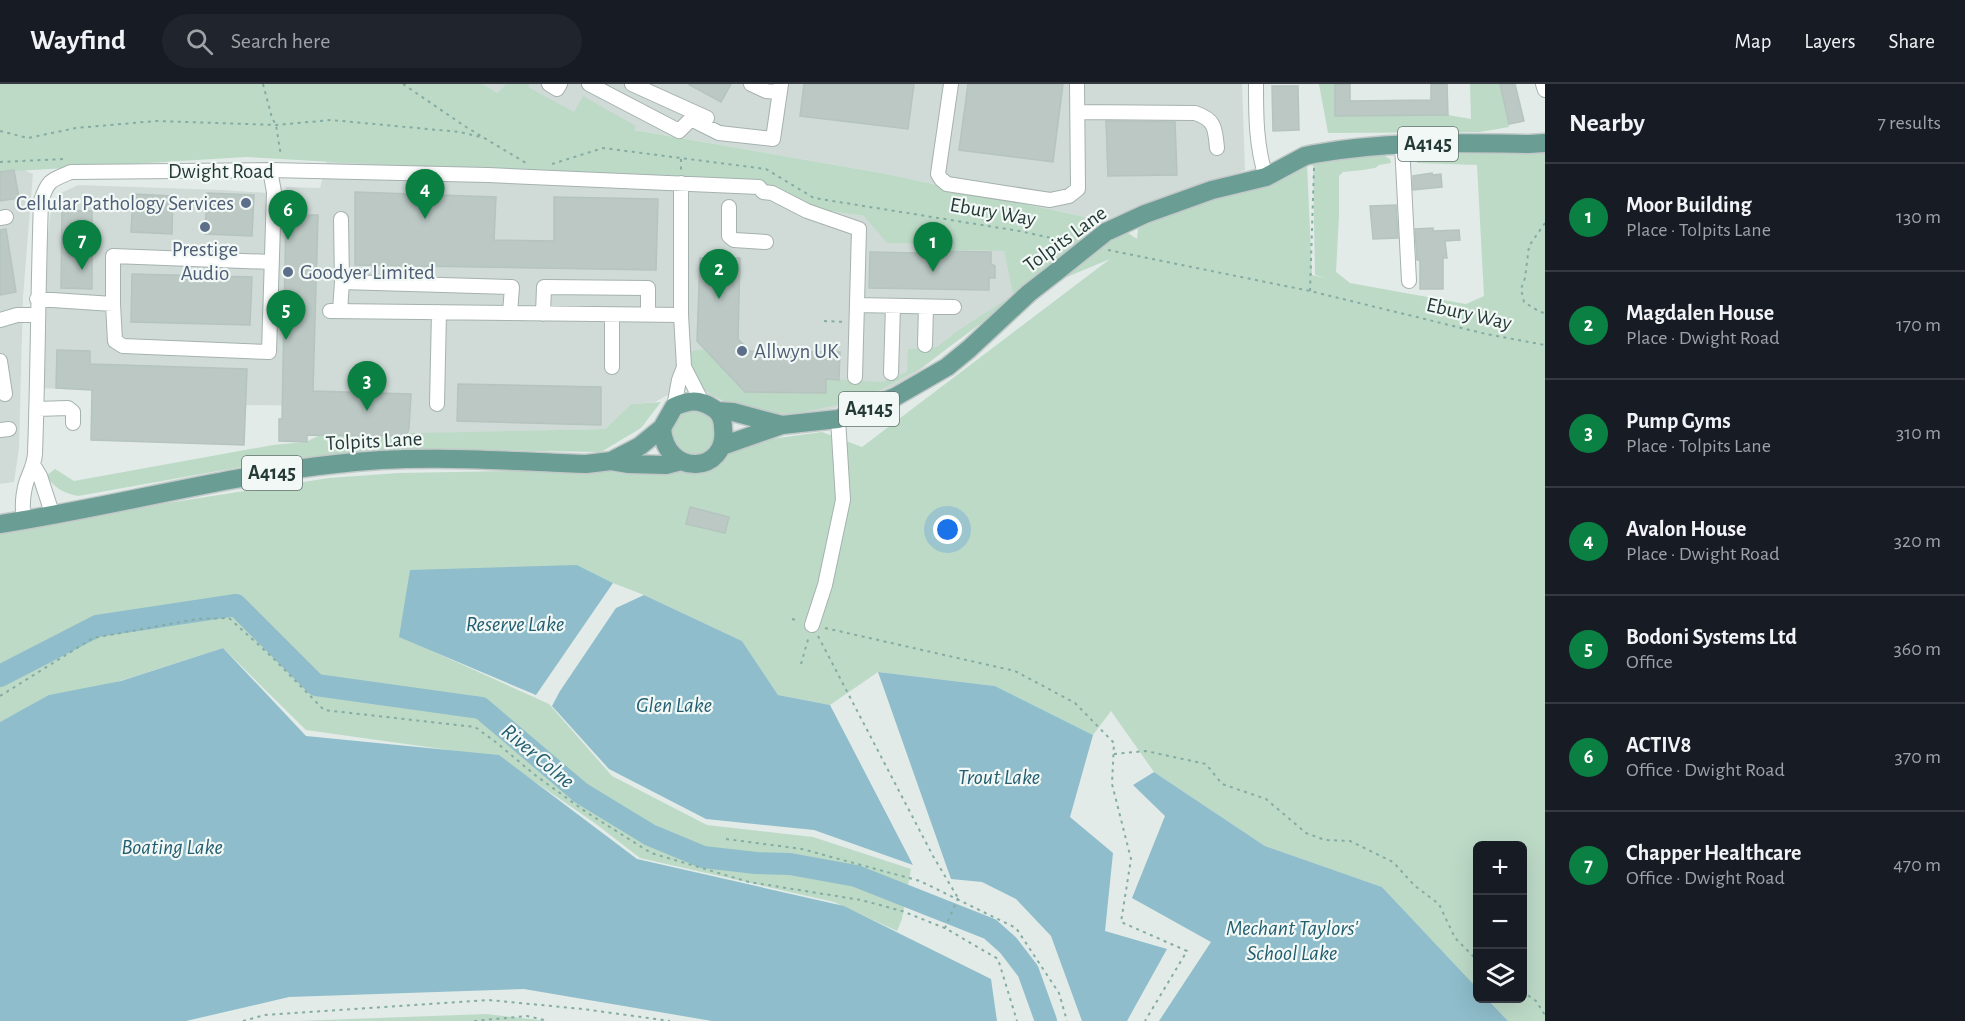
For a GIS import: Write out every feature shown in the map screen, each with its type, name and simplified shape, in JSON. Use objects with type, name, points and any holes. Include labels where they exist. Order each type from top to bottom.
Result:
[{"type":"main road","name":"Tolpits Lane","points":[[0,524],[53,516],[200,485],[337,463],[399,459],[586,464],[611,461],[666,465],[681,461],[701,463],[717,454],[722,446],[782,425],[838,419],[895,397],[947,367],[1029,293],[1056,272],[1145,214],[1212,190],[1266,177],[1305,156],[1370,146],[1402,144],[1545,143]]},
{"type":"main road","name":"Tolpits Lane","points":[[611,461],[640,446],[662,428],[674,406],[692,401],[782,425]]},
{"type":"main road","points":[[710,406],[723,422],[722,446]]},
{"type":"main road","points":[[662,428],[666,447],[681,461]]},
{"type":"street","points":[[549,84],[557,89],[560,84]]},
{"type":"street","points":[[589,84],[679,131],[691,119],[719,133],[773,139],[780,88],[766,91],[751,84]]},
{"type":"street","points":[[632,84],[686,107],[738,135]]},
{"type":"street","points":[[951,84],[938,174],[940,179],[947,184],[1050,200],[1069,196],[1078,189],[1077,84]]},
{"type":"street","points":[[1256,84],[1256,124],[1266,177]]},
{"type":"street","points":[[1544,84],[1545,90]]},
{"type":"street","points":[[1078,112],[1195,113],[1210,120],[1214,127],[1217,148]]},
{"type":"street","points":[[1402,144],[1409,281]]},
{"type":"street","points":[[272,262],[113,256],[113,336],[118,345],[123,346],[269,352],[276,166]]},
{"type":"street","name":"Dwight Road","points":[[34,466],[41,201],[52,180],[71,172],[276,166],[759,187],[763,192],[772,193],[804,210],[859,229],[858,305]]},
{"type":"street","points":[[681,183],[681,315],[684,367],[691,383],[710,406]]},
{"type":"street","points":[[729,207],[729,237],[734,240],[766,242]]},
{"type":"street","points":[[341,219],[342,282],[335,311],[681,315]]},
{"type":"street","points":[[342,282],[512,287],[510,313]]},
{"type":"street","points":[[543,314],[544,287],[648,288],[648,315]]},
{"type":"street","points":[[37,299],[113,304]]},
{"type":"street","points":[[855,377],[858,305],[954,307]]},
{"type":"street","points":[[891,373],[893,306]]},
{"type":"street","points":[[925,345],[926,307]]},
{"type":"street","points":[[437,404],[439,312]]},
{"type":"street","points":[[0,320],[17,315],[38,315]]},
{"type":"street","points":[[612,315],[612,367]]},
{"type":"street","points":[[0,361],[5,394]]},
{"type":"street","points":[[674,406],[684,367]]},
{"type":"street","points":[[37,409],[68,408],[73,412],[73,423]]},
{"type":"street","points":[[812,625],[825,585],[843,500],[838,419]]},
{"type":"street","points":[[34,466],[40,476],[53,516]]},
{"type":"street","points":[[24,520],[23,505],[27,480],[34,466]]},
{"type":"path","points":[[262,84],[276,125],[276,166]]},
{"type":"path","points":[[403,84],[533,168]]},
{"type":"path","points":[[0,131],[28,138],[76,128],[156,121],[276,125],[331,120],[460,132],[484,138]]},
{"type":"path","name":"Ebury Way","points":[[547,166],[603,148],[766,169],[814,198],[1019,231],[1077,243]]},
{"type":"path","points":[[1310,291],[1314,163]]},
{"type":"path","points":[[1545,223],[1529,246],[1525,278],[1521,289],[1524,302],[1545,313]]},
{"type":"path","name":"Ebury Way","points":[[1103,240],[1486,334],[1545,345]]},
{"type":"path","points":[[824,321],[857,322]]},
{"type":"path","points":[[0,696],[93,638],[197,619],[229,618],[273,658],[324,710],[475,727],[586,812],[651,853],[749,882],[861,900],[902,911],[946,928],[998,960],[1017,1021]]},
{"type":"path","points":[[801,664],[812,625]]},
{"type":"path","points":[[812,625],[1015,671],[1075,703],[1114,742],[1112,784],[1131,859],[1121,922],[1187,951],[1145,1021]]},
{"type":"path","points":[[812,625],[933,856],[958,898]]},
{"type":"path","points":[[1114,754],[1146,751],[1206,764],[1222,784],[1266,800],[1306,833],[1325,840],[1350,841],[1393,862],[1415,886],[1439,904],[1455,938],[1473,956]]},
{"type":"path","points":[[726,839],[802,849],[920,881],[1016,928],[1059,993],[1067,1021]]},
{"type":"path","points":[[946,928],[958,898]]},
{"type":"path","points":[[1527,995],[1536,1001],[1545,1015]]},
{"type":"path","points":[[243,1021],[265,1015],[488,1000],[583,1009],[670,1021]]},
{"type":"path","points":[[474,1021],[527,1016],[548,1021]]},
{"type":"shaded area","points":[[483,84],[1242,84],[1245,170],[1113,223],[887,174],[531,112]]},
{"type":"shaded area","points":[[327,161],[774,187],[822,210],[864,216],[948,244],[950,250],[1004,251],[1014,299],[984,318],[907,381],[845,406],[801,415],[763,413],[732,405],[706,393],[682,387],[655,402],[631,404],[605,429],[318,436],[318,406],[246,405],[246,409],[92,405],[92,390],[38,388],[43,276],[53,201],[59,194],[78,185],[285,194],[286,187],[320,188]]},
{"type":"shaded area","points":[[24,170],[33,174],[23,297],[19,448],[14,482],[0,484],[0,172]]},
{"type":"green space","points":[[0,84],[483,84],[498,93],[506,84],[530,84],[528,87],[574,112],[583,96],[636,126],[634,130],[887,174],[1113,223],[1137,239],[1138,229],[1160,215],[1307,164],[1312,275],[1330,279],[1315,275],[1313,162],[1382,154],[1390,159],[1391,163],[1375,168],[1343,172],[1339,176],[1336,272],[1350,283],[1466,304],[1484,296],[1477,165],[1417,163],[1417,156],[1545,150],[1545,1021],[1508,1021],[1491,1003],[1527,1003],[1527,841],[1473,841],[1473,984],[1382,887],[1265,846],[1154,772],[1111,711],[1093,735],[995,686],[878,672],[830,705],[778,695],[742,641],[577,565],[399,636],[549,704],[612,776],[707,825],[813,837],[911,869],[902,919],[897,931],[834,902],[640,858],[528,777],[463,752],[306,730],[223,648],[11,716],[0,722],[0,529],[329,478],[398,473],[670,468],[756,441],[822,432],[862,447],[1110,259],[1014,299],[918,370],[880,390],[846,403],[794,414],[774,413],[731,405],[709,393],[690,374],[687,352],[705,349],[826,392],[826,379],[882,382],[907,372],[908,349],[937,347],[1013,295],[1004,251],[950,250],[948,244],[887,243],[864,216],[822,210],[774,187],[246,157],[0,172]]},
{"type":"green space","points":[[1319,84],[1335,84],[1335,116],[1448,115],[1471,119],[1470,84],[1500,84],[1509,127],[1480,132],[1328,133]]},
{"type":"green space","points":[[661,402],[641,428],[601,452],[416,449],[328,455],[280,460],[78,496],[60,489],[46,476],[55,469],[74,481],[273,445],[306,442],[323,435],[605,429],[631,404]]},
{"type":"green space","points":[[694,411],[703,412],[710,417],[715,424],[715,442],[710,449],[703,454],[694,455],[685,454],[678,449],[673,442],[672,433],[673,424],[678,417],[685,412]]},
{"type":"green space","points":[[486,1014],[548,1021],[297,1021]]},
{"type":"water","name":"Reserve Lake","points":[[577,565],[613,583],[536,695],[399,637],[410,570]]},
{"type":"water","name":"Glen Lake","points":[[644,595],[742,641],[778,695],[830,705],[913,865],[814,830],[706,819],[609,769],[552,706],[616,608]]},
{"type":"water","name":"Boating Lake","points":[[223,648],[306,736],[499,755],[637,859],[844,906],[991,979],[997,1021],[712,1021],[524,989],[289,997],[186,1021],[0,1021],[0,722],[49,695],[121,681]]},
{"type":"water","name":"Trout Lake","points":[[878,672],[995,686],[1093,735],[1070,817],[1113,853],[1105,931],[1167,949],[1127,1021],[1082,1021],[1051,936],[1016,899],[982,882],[951,879]]},
{"type":"water","name":"Mechant Taylors' School Lake","points":[[1154,772],[1265,846],[1382,887],[1473,984],[1473,1003],[1491,1003],[1508,1021],[1159,1021],[1211,942],[1132,898],[1165,816],[1133,785]]},
{"type":"building","points":[[688,84],[731,84],[721,102]]},
{"type":"building","points":[[804,84],[914,84],[908,129],[800,116]]},
{"type":"building","points":[[968,84],[1063,84],[1053,162],[959,150]]},
{"type":"building","points":[[1335,84],[1350,84],[1350,101],[1431,100],[1431,84],[1447,84],[1448,115],[1335,116]]},
{"type":"building","points":[[1500,84],[1515,84],[1524,121],[1509,124]]},
{"type":"building","points":[[1272,86],[1298,86],[1299,130],[1273,131]]},
{"type":"building","points":[[1106,121],[1175,122],[1177,175],[1108,176]]},
{"type":"building","points":[[14,170],[19,198],[0,201],[0,172]]},
{"type":"building","points":[[1432,173],[1433,175],[1441,174],[1442,187],[1413,190],[1413,176]]},
{"type":"building","points":[[355,192],[496,197],[494,240],[554,241],[554,197],[658,199],[656,270],[355,265]]},
{"type":"building","points":[[207,193],[254,195],[252,236],[205,234]]},
{"type":"building","points":[[133,194],[173,196],[172,234],[131,232]]},
{"type":"building","points":[[1396,205],[1398,238],[1373,239],[1370,206]]},
{"type":"building","points":[[62,210],[92,211],[92,289],[61,288]]},
{"type":"building","points":[[286,215],[318,215],[313,391],[411,394],[409,429],[406,436],[307,435],[307,442],[279,441],[279,419],[282,419]]},
{"type":"building","points":[[1433,228],[1433,231],[1459,230],[1460,240],[1445,241],[1447,258],[1443,258],[1443,289],[1420,289],[1420,260],[1417,260],[1415,229]]},
{"type":"building","points":[[6,229],[16,292],[0,295],[0,230]]},
{"type":"building","points":[[918,244],[938,244],[938,251],[991,252],[991,264],[995,266],[995,278],[989,278],[989,290],[869,288],[870,252],[917,253]]},
{"type":"building","points":[[700,258],[740,258],[738,339],[750,351],[840,352],[839,380],[826,379],[826,393],[745,392],[697,341]]},
{"type":"building","points":[[132,274],[252,277],[250,325],[131,322]]},
{"type":"building","points":[[57,350],[90,351],[90,364],[247,369],[244,445],[91,440],[92,390],[56,388]]},
{"type":"building","points":[[458,384],[601,387],[601,425],[457,421]]},
{"type":"building","points":[[690,507],[729,517],[725,533],[686,524]]},
{"type":"waterway","name":"River Colne","points":[[0,676],[97,626],[236,605],[316,685],[481,708],[581,793],[650,835],[703,857],[790,864],[856,876],[990,929],[1008,945],[1028,971],[1046,1021]]},
{"type":"place","name":"Cellular Pathology Services","points":[[246,203]]},
{"type":"place","name":"Avalon House","points":[[425,219]]},
{"type":"place","name":"Prestige Audio","points":[[205,227]]},
{"type":"place","name":"ACTIV8","points":[[288,240]]},
{"type":"place","name":"Chapper Healthcare","points":[[82,270]]},
{"type":"place","name":"Goodyer Limited","points":[[288,272]]},
{"type":"place","name":"Moor Building","points":[[933,272]]},
{"type":"place","name":"Magdalen House","points":[[719,299]]},
{"type":"place","name":"Bodoni Systems Ltd","points":[[286,340]]},
{"type":"place","name":"Allwyn UK","points":[[742,351]]},
{"type":"place","name":"Pump Gyms","points":[[367,411]]}]
